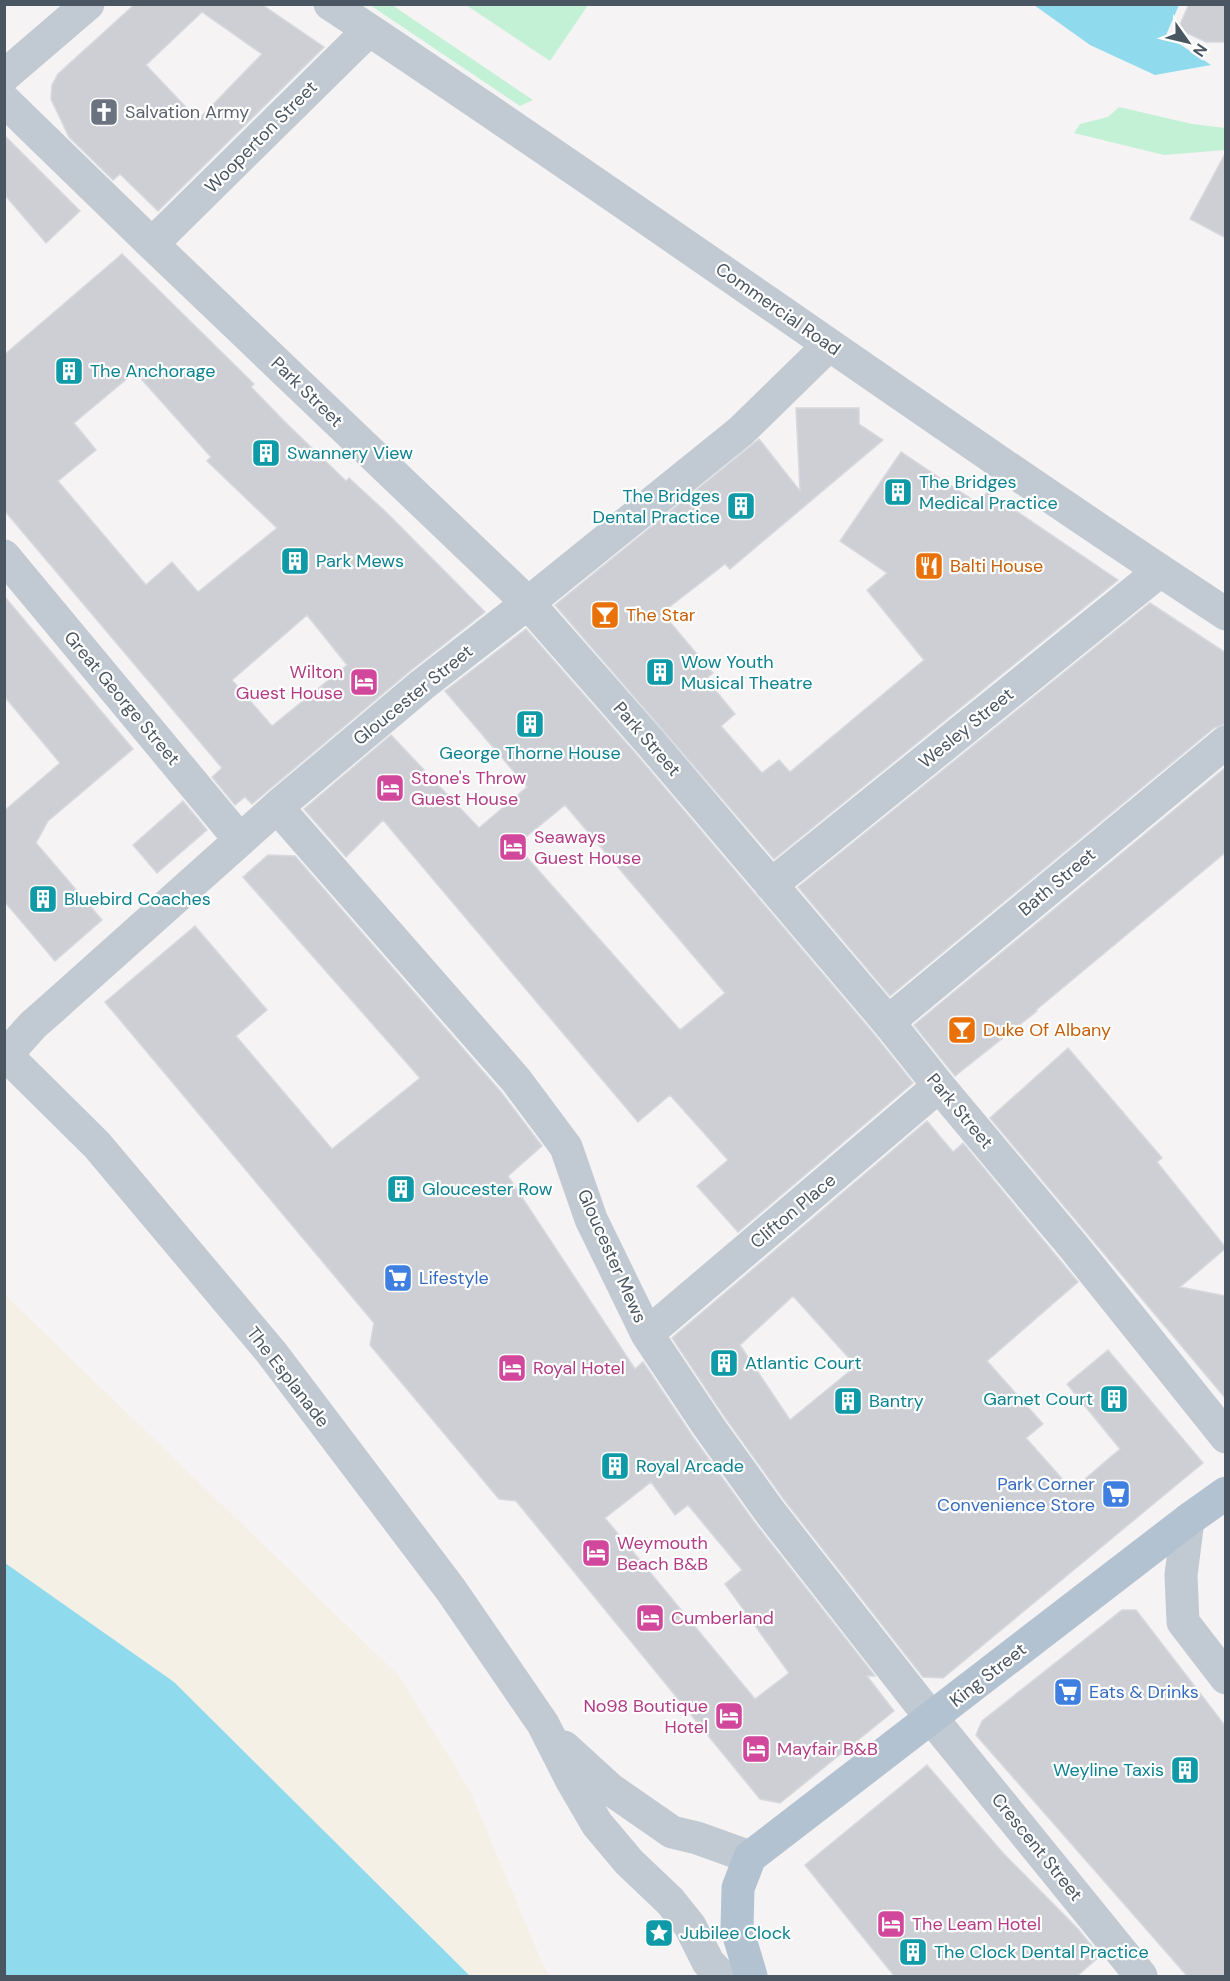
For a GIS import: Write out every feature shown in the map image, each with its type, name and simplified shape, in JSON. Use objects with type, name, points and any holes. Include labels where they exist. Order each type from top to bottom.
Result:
[{"type":"main road","name":"King Street","points":[[750,1857],[1226,1493]]},
{"type":"main road","points":[[750,1857],[738,1888],[737,1929],[751,1977]]},
{"type":"street","points":[[4,76],[88,4]]},
{"type":"street","name":"Commercial Road","points":[[330,4],[558,157],[829,345],[1226,614]]},
{"type":"street","name":"Wooperton Street","points":[[152,244],[369,30]]},
{"type":"street","name":"Park Street","points":[[4,100],[528,603],[888,1022],[1073,1246],[1226,1437]]},
{"type":"street","name":"Gloucester Street","points":[[5,1054],[33,1025],[277,807],[422,685],[528,603],[741,431],[829,345]]},
{"type":"street","name":"Great George Street","points":[[4,556],[240,840]]},
{"type":"street","name":"Wesley Street","points":[[771,885],[1160,571]]},
{"type":"street","name":"Bath Street","points":[[888,1022],[1226,742]]},
{"type":"street","name":"Gloucester Mews","points":[[277,807],[516,1080],[566,1147],[591,1219],[647,1334],[770,1512],[932,1718]]},
{"type":"street","name":"The Esplanade","points":[[5,1054],[97,1145],[272,1352],[451,1590],[543,1724],[597,1824],[628,1862],[670,1901],[690,1926],[708,1962],[720,1977]]},
{"type":"street","name":"Clifton Place","points":[[647,1334],[939,1086]]},
{"type":"street","points":[[1188,1520],[1181,1575],[1183,1622],[1226,1678]]},
{"type":"street","name":"Crescent Street","points":[[932,1718],[1141,1977]]},
{"type":"street","name":"The Esplanade","points":[[543,1724],[563,1746],[610,1789],[672,1832],[697,1838],[750,1857]]},
{"type":"green space","points":[[370,5],[392,5],[533,100],[520,106]]},
{"type":"green space","points":[[466,5],[588,5],[550,61]]},
{"type":"green space","points":[[1119,107],[1192,124],[1225,128],[1225,150],[1164,155],[1074,133],[1080,124],[1108,117]]},
{"type":"sand","points":[[4,1294],[399,1676],[470,1791],[543,1965],[550,1976],[5,1976]]},
{"type":"water","points":[[1034,5],[1179,5],[1166,35],[1211,65],[1155,75],[1090,45]]},
{"type":"water","points":[[5,1563],[174,1682],[470,1976],[5,1976]]},
{"type":"building","points":[[135,4],[261,4],[324,47],[158,211],[120,174],[113,180],[69,137],[51,99],[52,85],[58,74]],"holes":[[[202,12],[262,54],[198,120],[146,65]]]},
{"type":"building","points":[[1189,4],[1226,4],[1226,42],[1206,42],[1178,29]]},
{"type":"building","points":[[4,135],[80,211],[46,243],[4,194]]},
{"type":"building","points":[[1226,152],[1226,238],[1190,219]]},
{"type":"building","points":[[122,254],[254,384],[251,387],[284,421],[346,481],[349,478],[388,514],[485,612],[410,671],[252,804],[245,797],[235,805],[212,777],[222,768],[4,510],[4,355]],"holes":[[[135,372],[211,457],[207,461],[277,528],[198,592],[172,562],[146,585],[58,481],[96,450],[74,423]],[[307,615],[347,665],[272,726],[232,680]]]},
{"type":"building","points":[[796,408],[859,408],[859,424],[883,440],[730,569],[725,564],[668,608],[675,615],[669,621],[713,673],[706,679],[735,714],[721,726],[762,773],[779,760],[790,772],[924,660],[867,590],[887,573],[840,541],[901,452],[976,502],[988,492],[1118,580],[774,859],[555,605],[759,439],[800,491]]},
{"type":"building","points":[[4,596],[133,749],[48,821],[36,843],[102,920],[55,961],[4,901],[4,811],[60,763],[4,696]]},
{"type":"building","points":[[1150,603],[1226,653],[1226,724],[1214,728],[890,996],[798,887]]},
{"type":"building","points":[[526,629],[636,754],[913,1083],[738,1232],[697,1186],[728,1160],[670,1095],[638,1122],[383,820],[346,857],[304,809],[391,735],[479,828],[527,787],[445,691]],"holes":[[[565,805],[725,993],[680,1030],[516,845]]]},
{"type":"building","points":[[1226,767],[1226,852],[1037,1011],[955,1076],[914,1025]]},
{"type":"building","points":[[183,801],[207,830],[157,873],[133,845]]},
{"type":"building","points":[[268,855],[295,856],[501,1092],[542,1146],[508,1176],[635,1369],[643,1362],[755,1523],[875,1676],[867,1676],[894,1711],[780,1803],[760,1799],[516,1501],[499,1499],[370,1345],[374,1323],[105,1002],[195,926],[267,1010],[236,1036],[332,1149],[420,1078],[243,877]],"holes":[[[651,1482],[675,1515],[688,1505],[742,1570],[725,1584],[789,1673],[755,1699],[605,1518]]]},
{"type":"building","points":[[1068,1048],[1162,1158],[1157,1162],[1226,1248],[1180,1287],[1226,1296],[1226,1399],[990,1118]]},
{"type":"building","points":[[927,1121],[953,1152],[963,1143],[1078,1282],[987,1361],[1043,1424],[1026,1438],[1072,1490],[1120,1449],[1067,1384],[1108,1350],[1203,1463],[943,1678],[923,1677],[785,1501],[672,1338]],"holes":[[[793,1296],[856,1366],[790,1420],[740,1345]]]},
{"type":"building","points":[[1122,1610],[1136,1610],[1226,1727],[1226,1977],[1188,1977],[976,1735],[982,1721]]},
{"type":"building","points":[[927,1765],[1003,1853],[1078,1929],[1100,1956],[1076,1977],[895,1977],[805,1865]]},
{"type":"place","name":"Salvation Army","points":[[104,112]]},
{"type":"place","name":"The Anchorage","points":[[69,371]]},
{"type":"place","name":"Swannery View","points":[[266,453]]},
{"type":"place","name":"The Bridges Medical Practice","points":[[898,492]]},
{"type":"place","name":"The Bridges Dental Practice","points":[[741,506]]},
{"type":"place","name":"Park Mews","points":[[295,561]]},
{"type":"place","name":"Balti House","points":[[929,566]]},
{"type":"place","name":"The Star","points":[[605,615]]},
{"type":"place","name":"Wow Youth Musical Theatre","points":[[660,672]]},
{"type":"place","name":"Wilton Guest House","points":[[364,682]]},
{"type":"place","name":"George Thorne House","points":[[530,724]]},
{"type":"place","name":"Stone's Throw Guest House","points":[[390,788]]},
{"type":"place","name":"Seaways Guest House","points":[[513,847]]},
{"type":"place","name":"Bluebird Coaches","points":[[43,899]]},
{"type":"place","name":"Duke Of Albany","points":[[962,1030]]},
{"type":"place","name":"Gloucester Row","points":[[401,1189]]},
{"type":"place","name":"Lifestyle","points":[[398,1278]]},
{"type":"place","name":"Atlantic Court","points":[[724,1363]]},
{"type":"place","name":"Royal Hotel","points":[[512,1368]]},
{"type":"place","name":"Garnet Court","points":[[1114,1399]]},
{"type":"place","name":"Bantry","points":[[848,1401]]},
{"type":"place","name":"Royal Arcade","points":[[615,1466]]},
{"type":"place","name":"Park Corner Convenience Store","points":[[1116,1494]]},
{"type":"place","name":"Weymouth Beach B&B","points":[[596,1553]]},
{"type":"place","name":"Cumberland","points":[[650,1618]]},
{"type":"place","name":"Eats & Drinks","points":[[1068,1692]]},
{"type":"place","name":"No98 Boutique Hotel","points":[[729,1716]]},
{"type":"place","name":"Mayfair B&B","points":[[756,1749]]},
{"type":"place","name":"Weyline Taxis","points":[[1185,1770]]},
{"type":"place","name":"The Leam Hotel","points":[[891,1924]]},
{"type":"place","name":"Jubilee Clock","points":[[659,1933]]},
{"type":"place","name":"The Clock Dental Practice","points":[[913,1952]]}]
